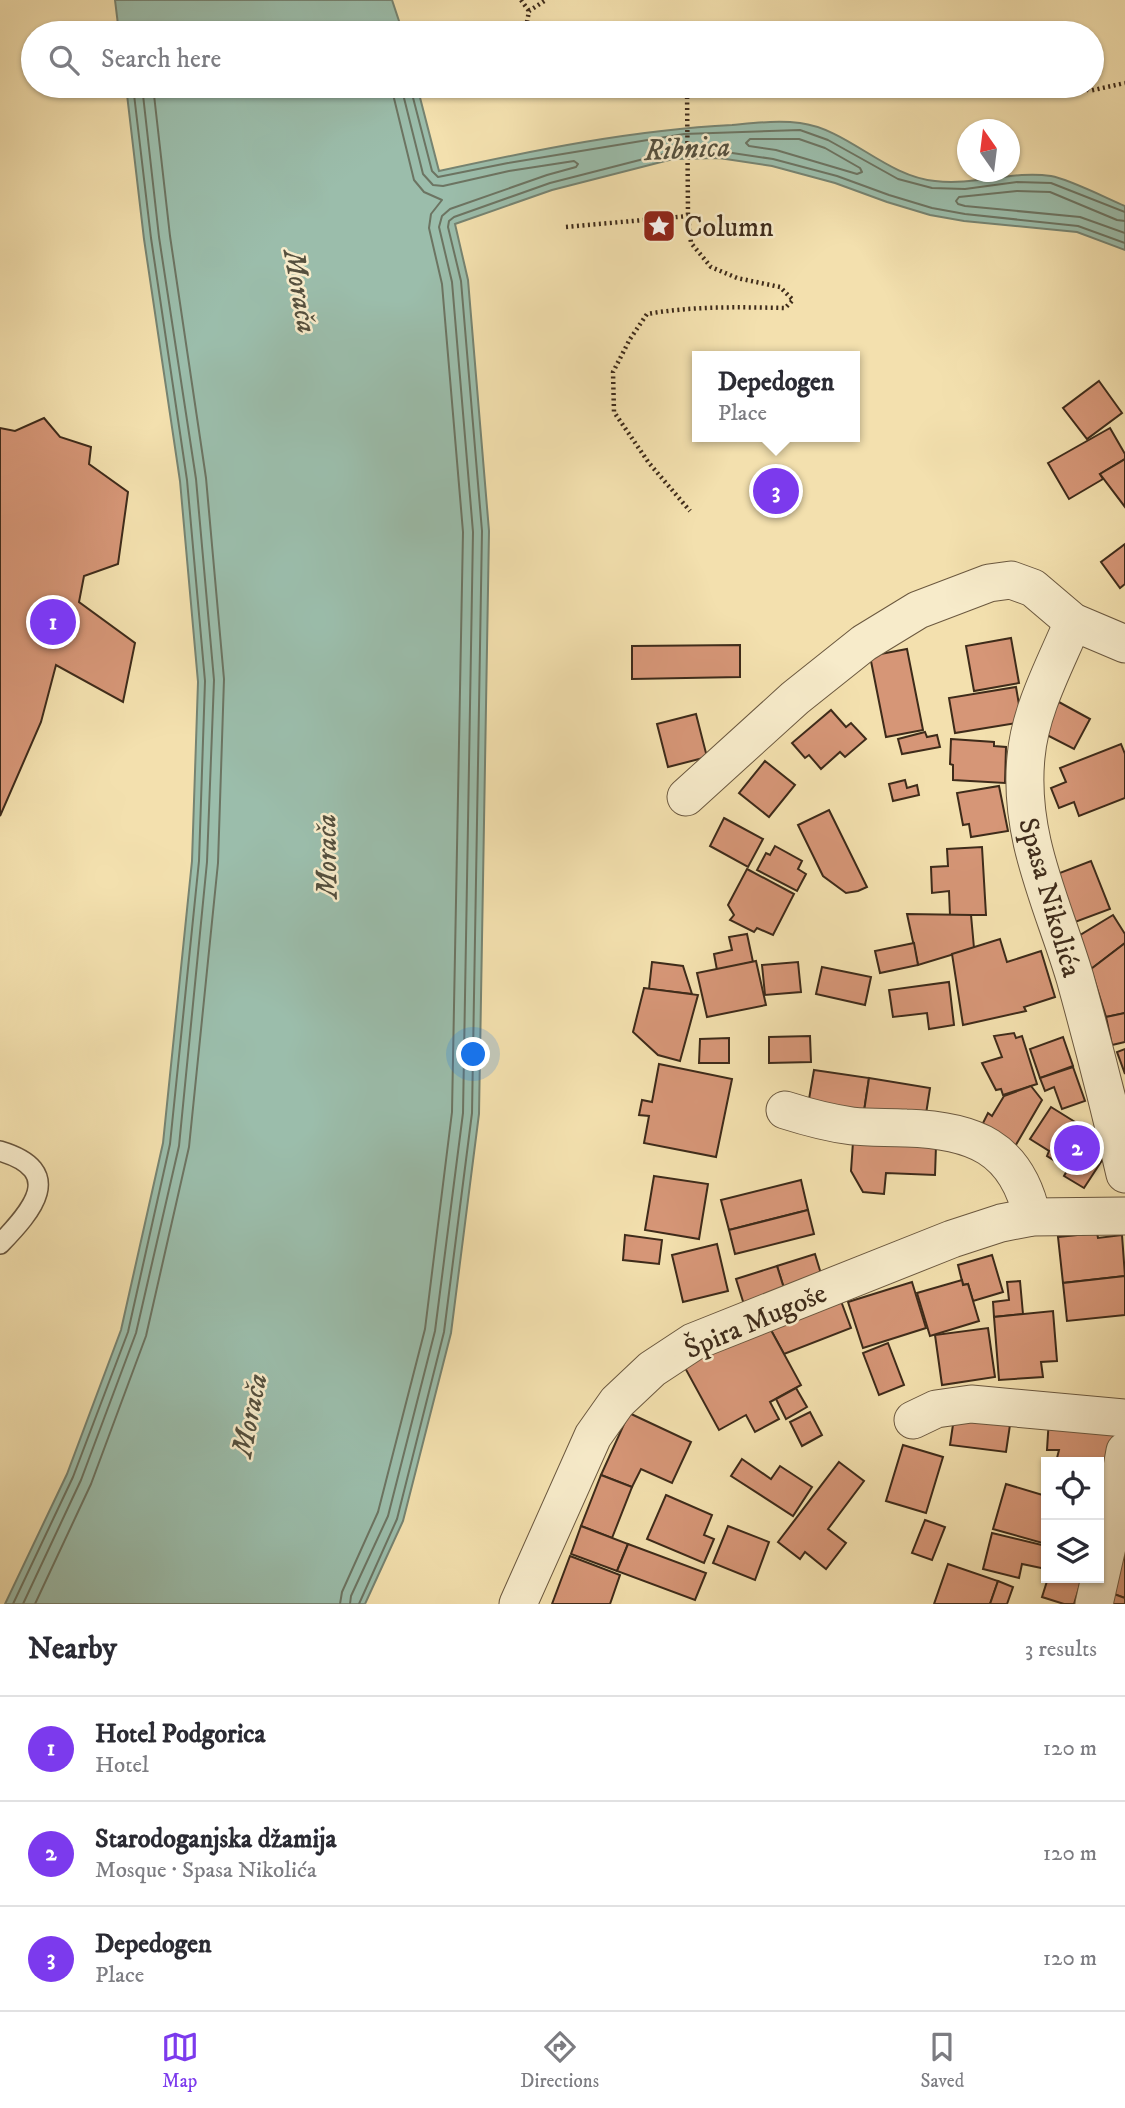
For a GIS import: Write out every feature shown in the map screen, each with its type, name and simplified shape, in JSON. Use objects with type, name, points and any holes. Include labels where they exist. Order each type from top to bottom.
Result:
[{"type":"street","points":[[686,797],[795,698],[864,643],[918,610],[989,583],[1011,580],[1033,587],[1073,622],[1125,644]]},
{"type":"street","name":"Spasa Nikolića","points":[[1073,622],[1037,708],[1026,756],[1025,810],[1037,867],[1074,977],[1125,1174]]},
{"type":"street","points":[[785,1110],[818,1120],[854,1126],[909,1128],[948,1133],[979,1141],[1003,1157],[1018,1175],[1026,1192],[1032,1217]]},
{"type":"street","name":"Špira Mugoše","points":[[518,1604],[593,1436],[617,1402],[652,1369],[693,1342],[952,1239],[1001,1223],[1032,1217],[1125,1216]]},
{"type":"street","points":[[913,1420],[936,1409],[971,1404],[1125,1418]]},
{"type":"street","points":[[1094,1604],[1125,1451]]},
{"type":"lane","points":[[0,1151],[28,1163],[35,1172],[37,1195],[33,1207],[0,1244]]},
{"type":"path","points":[[521,0],[529,11],[527,21]]},
{"type":"path","points":[[529,11],[546,0]]},
{"type":"path","points":[[1104,88],[1125,83]]},
{"type":"path","points":[[686,98],[691,243],[711,267],[737,278],[780,287],[793,300],[785,308],[673,309],[647,314],[613,372],[614,412],[649,463],[690,512]]},
{"type":"path","points":[[566,226],[688,216]]},
{"type":"water","points":[[115,0],[392,0],[399,21],[118,21]]},
{"type":"water","points":[[127,98],[420,98],[439,171],[621,136],[766,122],[792,122],[818,127],[834,134],[900,171],[917,177],[950,182],[1020,182],[1020,175],[1051,176],[1125,206],[1125,250],[1077,232],[930,215],[835,183],[772,166],[719,158],[673,159],[552,190],[455,224],[468,280],[489,531],[479,1114],[451,1333],[403,1521],[365,1604],[5,1604],[67,1474],[121,1330],[163,1143],[192,861],[198,682],[180,481],[144,239]]},
{"type":"building","points":[[1099,381],[1122,413],[1087,439],[1063,408]]},
{"type":"building","points":[[44,418],[60,437],[91,447],[89,464],[128,492],[118,564],[84,576],[79,602],[135,643],[123,702],[56,665],[41,722],[0,816],[0,428],[15,431]]},
{"type":"building","points":[[1110,428],[1125,454],[1125,459],[1100,474],[1103,479],[1069,499],[1048,463]]},
{"type":"building","points":[[1125,459],[1125,507],[1100,474]]},
{"type":"building","points":[[1125,544],[1125,584],[1120,588],[1101,562]]},
{"type":"building","points":[[1011,638],[1019,683],[974,691],[966,646]]},
{"type":"building","points":[[740,645],[740,677],[632,679],[632,646]]},
{"type":"building","points":[[907,649],[923,730],[886,737],[870,656]]},
{"type":"building","points":[[1016,687],[1022,722],[955,733],[949,698]]},
{"type":"building","points":[[1057,701],[1090,719],[1074,749],[1041,732]]},
{"type":"building","points":[[831,710],[846,727],[851,723],[866,739],[845,757],[840,752],[821,769],[809,755],[805,758],[792,743]]},
{"type":"building","points":[[696,714],[707,757],[668,767],[657,724]]},
{"type":"building","points":[[925,732],[927,737],[937,735],[940,747],[902,754],[898,739]]},
{"type":"building","points":[[951,739],[994,742],[994,746],[1006,747],[1005,783],[953,780],[953,765],[950,764]]},
{"type":"building","points":[[1121,744],[1125,754],[1125,798],[1079,816],[1074,802],[1059,808],[1051,788],[1066,782],[1060,768]]},
{"type":"building","points":[[765,761],[795,785],[769,817],[739,793]]},
{"type":"building","points":[[905,780],[907,788],[917,785],[919,795],[893,801],[889,784]]},
{"type":"building","points":[[999,786],[1008,831],[971,837],[969,824],[963,825],[957,793]]},
{"type":"building","points":[[829,810],[867,887],[858,891],[846,893],[823,876],[798,825]]},
{"type":"building","points":[[724,818],[763,839],[748,867],[710,846]]},
{"type":"building","points":[[775,846],[802,861],[798,869],[806,874],[797,891],[757,870],[766,853],[770,855]]},
{"type":"building","points":[[982,847],[986,915],[950,915],[949,891],[932,893],[931,867],[948,866],[947,849]]},
{"type":"building","points":[[1091,861],[1110,909],[1075,922],[1057,874]]},
{"type":"building","points":[[747,869],[794,894],[773,935],[757,928],[754,932],[730,920],[734,915],[728,905]]},
{"type":"building","points":[[907,914],[971,915],[974,948],[918,965]]},
{"type":"building","points":[[1113,915],[1125,934],[1125,943],[1091,969],[1077,937]]},
{"type":"building","points":[[747,934],[753,962],[717,970],[714,954],[732,950],[729,937]]},
{"type":"building","points":[[1000,939],[1007,962],[1041,951],[1055,997],[1024,1007],[1026,1011],[963,1025],[952,954]]},
{"type":"building","points":[[914,943],[918,965],[880,973],[875,951]]},
{"type":"building","points":[[1125,943],[1125,1013],[1106,1017],[1091,969]]},
{"type":"building","points":[[756,961],[766,1005],[707,1017],[697,973]]},
{"type":"building","points":[[652,962],[683,966],[692,994],[649,989]]},
{"type":"building","points":[[798,962],[801,992],[765,995],[762,965]]},
{"type":"building","points":[[822,967],[871,977],[865,1005],[816,994]]},
{"type":"building","points":[[949,982],[954,1025],[929,1029],[927,1013],[893,1017],[889,990]]},
{"type":"building","points":[[644,988],[698,995],[680,1061],[658,1055],[633,1032]]},
{"type":"building","points":[[1125,1013],[1125,1042],[1112,1045],[1106,1017]]},
{"type":"building","points":[[1014,1033],[1016,1038],[1022,1036],[1037,1084],[1003,1095],[1001,1089],[996,1090],[982,1063],[1002,1057],[994,1036]]},
{"type":"building","points":[[810,1036],[811,1062],[769,1063],[769,1037]]},
{"type":"building","points":[[1063,1037],[1073,1066],[1040,1078],[1030,1049]]},
{"type":"building","points":[[729,1038],[729,1063],[699,1063],[700,1039]]},
{"type":"building","points":[[1125,1049],[1125,1074],[1117,1052]]},
{"type":"building","points":[[659,1064],[732,1079],[716,1157],[644,1143],[649,1116],[639,1115],[642,1100],[652,1102]]},
{"type":"building","points":[[1073,1067],[1085,1101],[1062,1109],[1054,1087],[1045,1091],[1040,1078]]},
{"type":"building","points":[[814,1070],[869,1078],[863,1118],[808,1105]]},
{"type":"building","points":[[869,1078],[930,1088],[924,1127],[863,1118]]},
{"type":"building","points":[[1031,1086],[1042,1100],[1010,1155],[976,1137],[988,1113],[992,1116],[1004,1096]]},
{"type":"building","points":[[1051,1107],[1112,1145],[1084,1188],[1064,1176],[1068,1169],[1047,1156],[1049,1151],[1030,1139]]},
{"type":"building","points":[[853,1142],[936,1146],[935,1175],[886,1173],[884,1194],[863,1192],[851,1171]]},
{"type":"building","points":[[654,1176],[708,1184],[699,1239],[645,1230]]},
{"type":"building","points":[[801,1180],[808,1210],[729,1230],[721,1200]]},
{"type":"building","points":[[808,1210],[814,1234],[735,1254],[729,1230]]},
{"type":"building","points":[[1097,1233],[1098,1238],[1122,1235],[1125,1276],[1063,1283],[1058,1237]]},
{"type":"building","points":[[625,1235],[662,1240],[659,1264],[623,1260]]},
{"type":"building","points":[[717,1244],[728,1291],[683,1302],[672,1255]]},
{"type":"building","points":[[815,1254],[825,1287],[787,1298],[777,1266]]},
{"type":"building","points":[[992,1255],[1003,1292],[973,1301],[968,1284],[963,1285],[958,1265]]},
{"type":"building","points":[[777,1266],[787,1298],[746,1311],[736,1279]]},
{"type":"building","points":[[1125,1276],[1125,1315],[1067,1321],[1063,1283]]},
{"type":"building","points":[[962,1280],[963,1285],[968,1284],[979,1321],[930,1336],[917,1293]]},
{"type":"building","points":[[1020,1281],[1023,1314],[994,1317],[993,1302],[1009,1300],[1007,1282]]},
{"type":"building","points":[[912,1282],[926,1328],[863,1348],[848,1302]]},
{"type":"building","points":[[838,1293],[851,1328],[784,1354],[766,1321]]},
{"type":"building","points":[[1053,1311],[1057,1361],[1041,1362],[1043,1377],[999,1380],[994,1317]]},
{"type":"building","points":[[766,1321],[801,1385],[770,1402],[779,1419],[755,1432],[746,1415],[719,1430],[684,1366]]},
{"type":"building","points":[[988,1328],[995,1377],[942,1385],[935,1335]]},
{"type":"building","points":[[888,1343],[904,1385],[879,1395],[863,1353]]},
{"type":"building","points":[[796,1388],[807,1407],[786,1419],[776,1399]]},
{"type":"building","points":[[955,1411],[1011,1418],[1006,1452],[950,1445]]},
{"type":"building","points":[[810,1412],[822,1435],[802,1446],[790,1422]]},
{"type":"building","points":[[629,1413],[691,1442],[672,1483],[641,1469],[632,1487],[601,1475]]},
{"type":"building","points":[[1049,1418],[1119,1424],[1104,1489],[1104,1457],[1057,1457],[1059,1450],[1047,1450]]},
{"type":"building","points":[[903,1445],[943,1457],[926,1513],[886,1501]]},
{"type":"building","points":[[742,1459],[771,1479],[780,1466],[812,1487],[793,1516],[731,1476]]},
{"type":"building","points":[[839,1462],[864,1481],[828,1529],[846,1543],[826,1569],[805,1552],[800,1559],[778,1542]]},
{"type":"building","points":[[601,1475],[632,1487],[612,1538],[581,1526]]},
{"type":"building","points":[[1006,1484],[1041,1494],[1041,1543],[993,1529]]},
{"type":"building","points":[[666,1495],[712,1515],[704,1535],[714,1539],[704,1563],[647,1539]]},
{"type":"building","points":[[1125,1513],[1125,1598],[1103,1590]]},
{"type":"building","points":[[925,1520],[945,1527],[932,1560],[912,1553]]},
{"type":"building","points":[[581,1526],[628,1544],[617,1571],[571,1554]]},
{"type":"building","points":[[728,1526],[769,1542],[755,1580],[713,1563]]},
{"type":"building","points":[[992,1533],[1041,1545],[1041,1568],[1022,1564],[1019,1578],[983,1569]]},
{"type":"building","points":[[628,1544],[706,1573],[695,1600],[617,1571]]},
{"type":"building","points":[[570,1556],[620,1575],[610,1604],[552,1604]]},
{"type":"building","points":[[948,1564],[998,1581],[990,1604],[934,1604]]},
{"type":"building","points":[[998,1581],[1013,1587],[1007,1604],[990,1604]]},
{"type":"building","points":[[1046,1583],[1080,1583],[1074,1604],[1064,1604],[1042,1597]]},
{"type":"building","points":[[1103,1590],[1125,1598],[1125,1604],[1099,1604]]},
{"type":"place","name":"Column","points":[[659,226]]},
{"type":"place","name":"Depedogen","points":[[776,491]]},
{"type":"place","name":"Hotel Podgorica","points":[[53,622]]},
{"type":"place","name":"Starodoganjska džamija","points":[[1077,1148]]},
{"type":"water label","name":"Ribnica","points":[[687,148]]},
{"type":"water label","name":"Morača","points":[[301,291]]},
{"type":"water label","name":"Morača","points":[[326,856]]},
{"type":"water label","name":"Morača","points":[[249,1415]]}]
